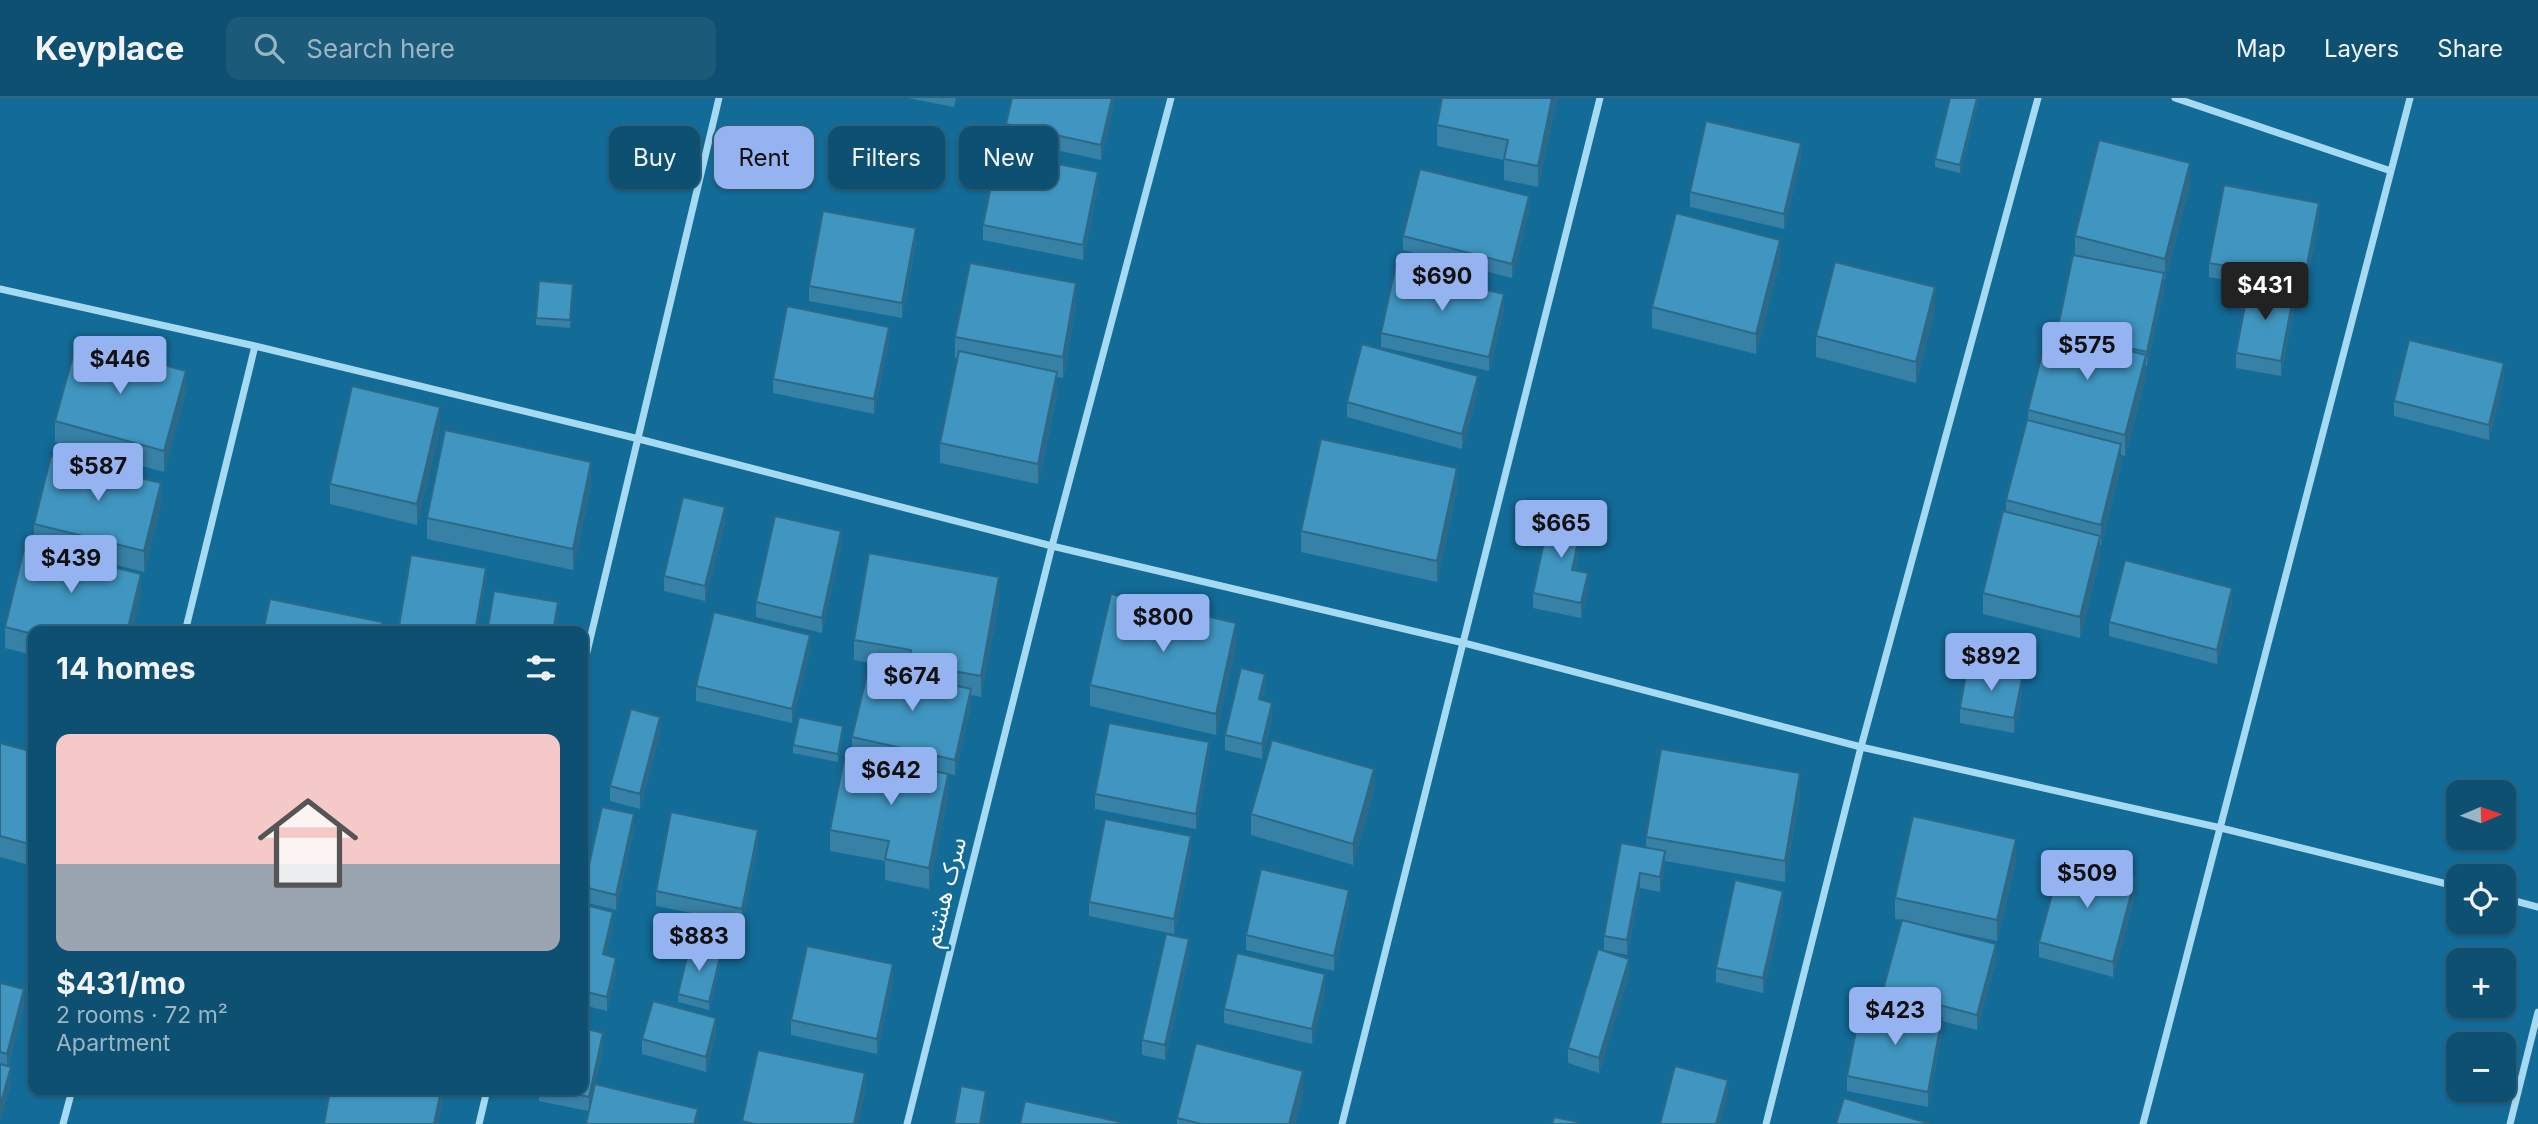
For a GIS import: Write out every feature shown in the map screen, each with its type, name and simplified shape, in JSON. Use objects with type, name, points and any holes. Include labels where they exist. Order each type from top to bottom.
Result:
[{"type":"street","points":[[588,647],[635,438],[719,98]]},
{"type":"street","name":"سرک هشتم","points":[[907,1124],[1052,547],[1171,98]]},
{"type":"street","points":[[1342,1124],[1600,98]]},
{"type":"street","points":[[1766,1124],[1861,747],[2038,98]]},
{"type":"street","points":[[2175,98],[2391,171]]},
{"type":"street","points":[[2143,1124],[2410,98]]},
{"type":"street","points":[[0,289],[256,345],[635,438],[1052,547],[1464,643],[1861,747],[2221,828],[2446,884]]},
{"type":"street","points":[[186,626],[256,345]]},
{"type":"street","points":[[2516,901],[2538,907]]},
{"type":"street","points":[[2510,1124],[2538,1012]]},
{"type":"street","points":[[63,1124],[71,1095]]},
{"type":"street","points":[[479,1124],[486,1095]]},
{"type":"building","points":[[1012,98],[1112,98],[1101,145],[1058,135],[1058,126],[1006,124]]},
{"type":"building","points":[[1442,98],[1552,98],[1538,166],[1504,159],[1508,140],[1437,125]]},
{"type":"building","points":[[1950,98],[1977,98],[1960,165],[1935,159]]},
{"type":"building","points":[[1706,121],[1801,143],[1784,214],[1690,192]]},
{"type":"building","points":[[2099,140],[2190,163],[2165,259],[2075,236]]},
{"type":"building","points":[[1058,164],[1098,172],[1083,245],[983,225],[990,189],[1058,189]]},
{"type":"building","points":[[1420,169],[1529,196],[1512,264],[1403,236]]},
{"type":"building","points":[[2224,185],[2319,203],[2304,280],[2209,263]]},
{"type":"building","points":[[823,211],[916,228],[902,303],[809,286]]},
{"type":"building","points":[[1676,213],[1780,240],[1756,334],[1652,307]]},
{"type":"building","points":[[2073,255],[2164,273],[2147,352],[2057,332]]},
{"type":"building","points":[[1835,262],[1935,287],[1916,362],[1816,336]]},
{"type":"building","points":[[970,263],[1076,283],[1063,357],[955,337]]},
{"type":"building","points":[[1395,269],[1504,294],[1489,357],[1381,333]]},
{"type":"building","points":[[539,281],[573,284],[570,320],[536,318]]},
{"type":"building","points":[[2249,284],[2294,292],[2281,361],[2236,353]]},
{"type":"building","points":[[787,306],[889,327],[874,399],[773,379]]},
{"type":"building","points":[[2048,330],[2146,355],[2125,435],[2028,410]]},
{"type":"building","points":[[2409,340],[2504,363],[2489,425],[2394,401]]},
{"type":"building","points":[[77,341],[186,371],[164,451],[55,421]]},
{"type":"building","points":[[1362,344],[1478,376],[1462,434],[1347,402]]},
{"type":"building","points":[[959,351],[1057,372],[1038,464],[940,443]]},
{"type":"building","points":[[352,386],[440,407],[417,504],[330,484]]},
{"type":"building","points":[[2027,420],[2121,444],[2101,525],[2006,500]]},
{"type":"building","points":[[445,430],[591,462],[573,549],[427,518]]},
{"type":"building","points":[[1321,439],[1457,468],[1437,561],[1301,531]]},
{"type":"building","points":[[51,456],[161,483],[144,551],[34,524]]},
{"type":"building","points":[[683,497],[725,507],[705,586],[664,576]]},
{"type":"building","points":[[1551,510],[1583,517],[1572,570],[1588,573],[1581,603],[1533,593]]},
{"type":"building","points":[[2003,511],[2100,536],[2080,617],[1983,593]]},
{"type":"building","points":[[775,516],[841,531],[822,618],[756,602]]},
{"type":"building","points":[[25,545],[141,574],[128,626],[28,626],[28,633],[5,627]]},
{"type":"building","points":[[869,553],[999,577],[981,676],[909,663],[911,650],[854,640]]},
{"type":"building","points":[[411,555],[486,568],[476,626],[399,626]]},
{"type":"building","points":[[2125,560],[2232,588],[2217,650],[2109,622]]},
{"type":"building","points":[[494,591],[558,602],[554,626],[488,626]]},
{"type":"building","points":[[1111,594],[1236,623],[1216,714],[1090,685]]},
{"type":"building","points":[[270,599],[382,622],[381,626],[264,626]]},
{"type":"building","points":[[714,612],[810,635],[792,709],[696,686]]},
{"type":"building","points":[[869,666],[971,689],[955,760],[852,737]]},
{"type":"building","points":[[1241,668],[1265,674],[1259,699],[1272,703],[1262,744],[1225,735]]},
{"type":"building","points":[[1967,668],[2022,679],[2014,718],[1960,708]]},
{"type":"building","points":[[631,709],[660,717],[640,794],[610,786]]},
{"type":"building","points":[[799,717],[843,726],[838,754],[793,745]]},
{"type":"building","points":[[1109,723],[1209,742],[1196,814],[1095,794]]},
{"type":"building","points":[[1272,740],[1374,769],[1353,844],[1251,814]]},
{"type":"building","points":[[0,743],[28,751],[28,844],[0,836]]},
{"type":"building","points":[[1661,749],[1800,773],[1785,861],[1646,837]]},
{"type":"building","points":[[845,754],[948,774],[929,868],[885,859],[889,841],[830,830]]},
{"type":"building","points":[[602,807],[634,814],[616,895],[588,888],[588,869]]},
{"type":"building","points":[[671,812],[758,830],[742,909],[656,891]]},
{"type":"building","points":[[1913,816],[2016,839],[1997,920],[1895,898]]},
{"type":"building","points":[[1105,819],[1191,836],[1174,919],[1089,902]]},
{"type":"building","points":[[1621,843],[1665,851],[1660,877],[1640,873],[1627,940],[1604,936]]},
{"type":"building","points":[[2062,858],[2135,879],[2113,962],[2039,942]]},
{"type":"building","points":[[1261,869],[1349,890],[1334,956],[1246,935]]},
{"type":"building","points":[[1735,880],[1783,891],[1763,978],[1716,968]]},
{"type":"building","points":[[589,906],[613,912],[603,954],[616,958],[607,997],[588,992]]},
{"type":"building","points":[[1902,920],[1996,944],[1977,1015],[1883,990]]},
{"type":"building","points":[[1166,934],[1189,939],[1165,1045],[1142,1040]]},
{"type":"building","points":[[690,945],[721,953],[709,1002],[678,994]]},
{"type":"building","points":[[807,946],[893,964],[877,1039],[791,1020]]},
{"type":"building","points":[[1598,949],[1629,959],[1599,1058],[1568,1048]]},
{"type":"building","points":[[1237,953],[1325,974],[1312,1029],[1224,1009]]},
{"type":"building","points":[[0,983],[24,989],[7,1054],[0,1052]]},
{"type":"building","points":[[653,1001],[716,1018],[706,1057],[642,1039]]},
{"type":"building","points":[[1862,1001],[1942,1018],[1928,1092],[1847,1076]]},
{"type":"building","points":[[588,1029],[603,1033],[589,1097],[580,1095],[588,1095]]},
{"type":"building","points":[[1196,1043],[1303,1071],[1289,1124],[1202,1124],[1177,1118]]},
{"type":"building","points":[[758,1050],[865,1073],[854,1124],[754,1124],[742,1121]]},
{"type":"building","points":[[0,1064],[11,1067],[0,1106]]},
{"type":"building","points":[[1675,1066],[1728,1080],[1716,1124],[1660,1124]]},
{"type":"building","points":[[595,1084],[698,1109],[694,1124],[586,1124]]},
{"type":"building","points":[[961,1086],[986,1091],[980,1124],[954,1124]]},
{"type":"building","points":[[329,1095],[440,1095],[434,1124],[324,1124]]},
{"type":"building","points":[[1844,1098],[1931,1124],[1836,1124]]},
{"type":"building","points":[[1025,1101],[1120,1122],[1020,1124]]},
{"type":"building","points":[[1554,1117],[1578,1122],[1552,1124]]}]
